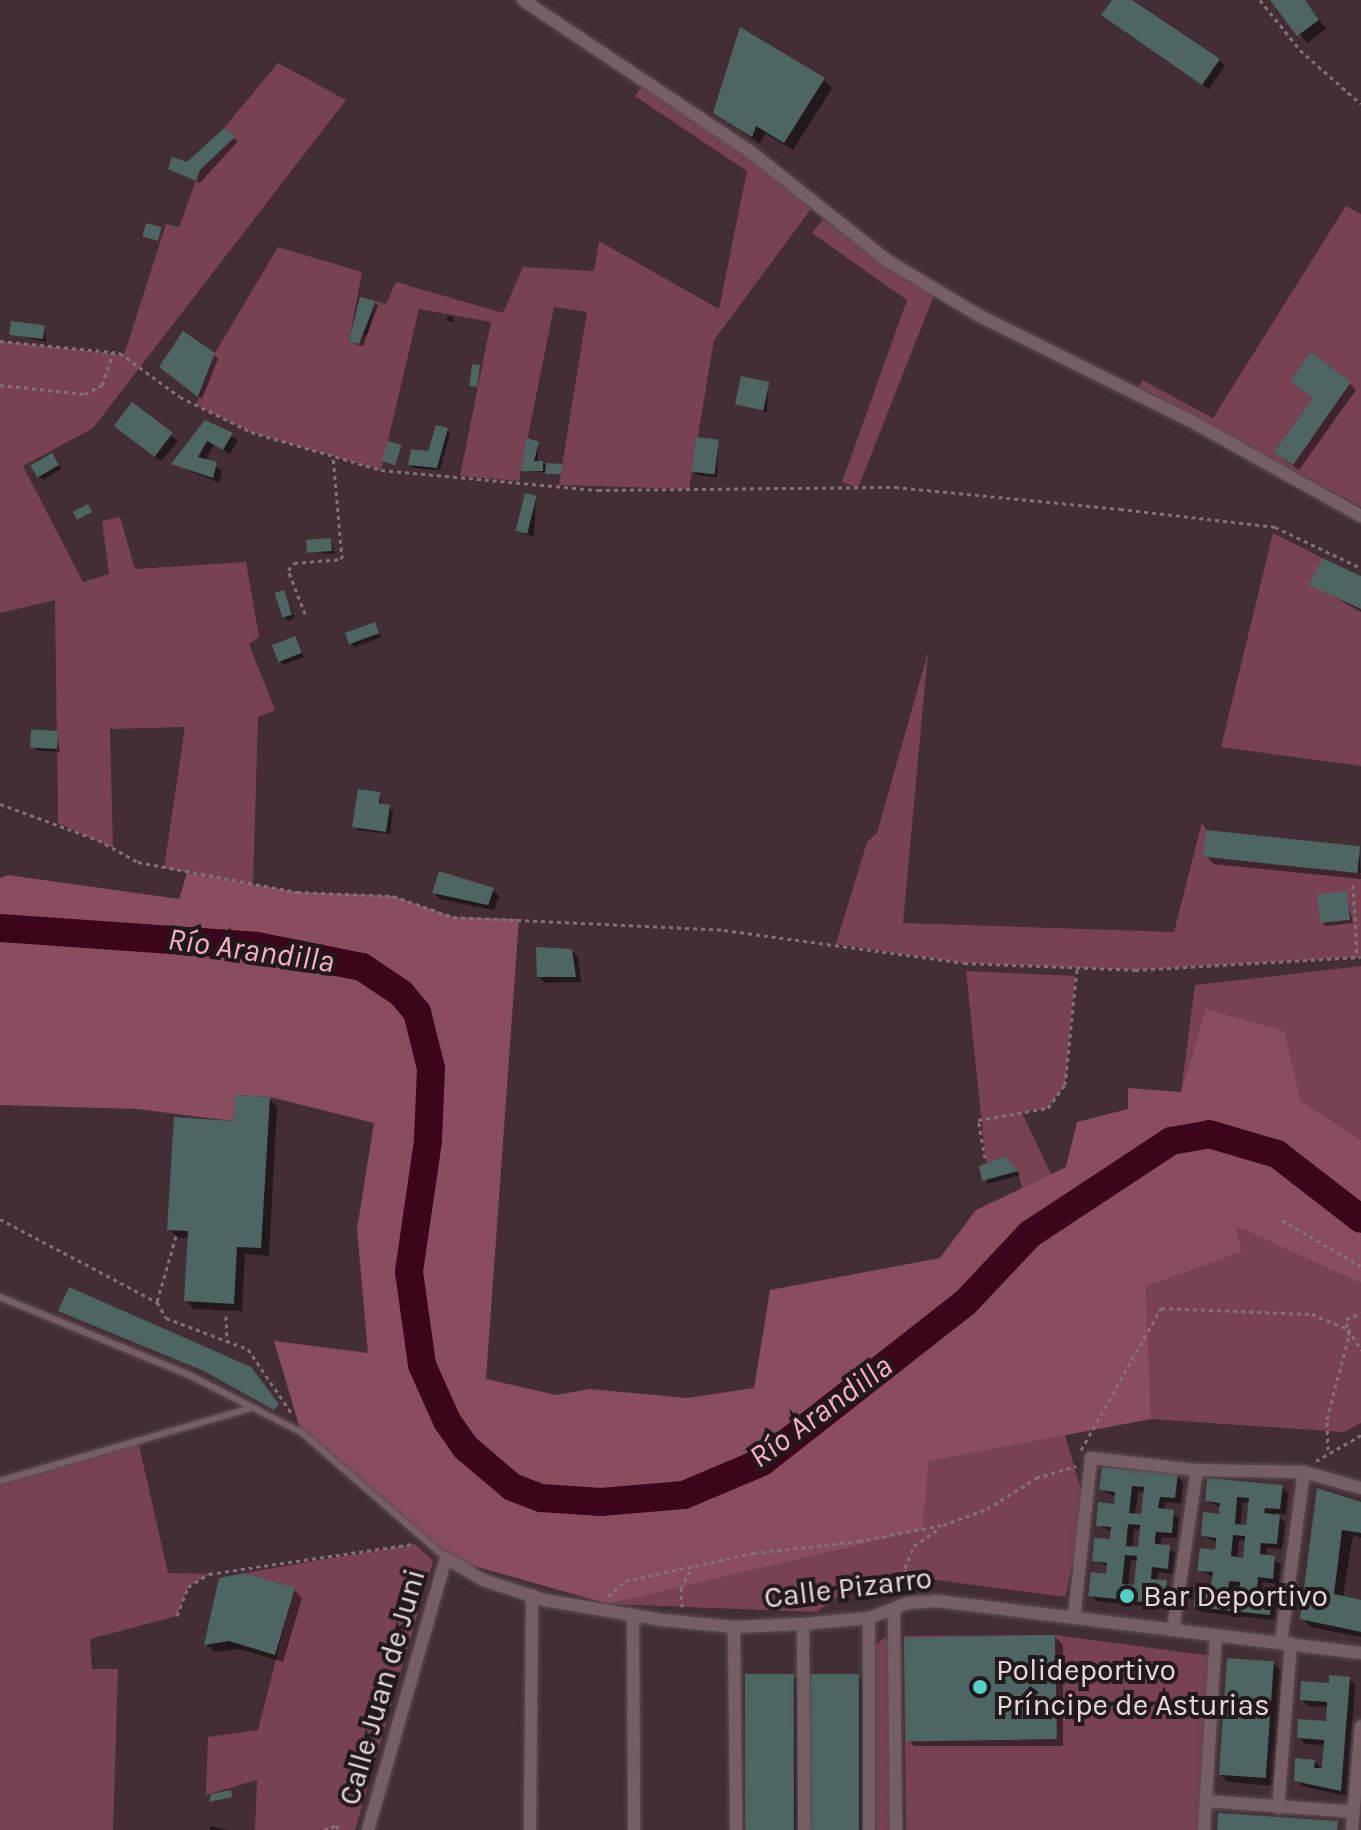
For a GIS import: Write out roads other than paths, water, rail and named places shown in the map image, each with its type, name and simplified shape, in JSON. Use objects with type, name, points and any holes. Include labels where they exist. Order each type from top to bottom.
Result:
[{"type":"street","points":[[523,0],[752,153],[888,261],[980,316],[1189,420],[1361,516]]},
{"type":"street","points":[[1074,1618],[1091,1458],[1197,1470],[1304,1472],[1361,1488]]},
{"type":"street","points":[[1173,1630],[1197,1470]]},
{"type":"street","points":[[1278,1808],[1286,1643],[1304,1472]]},
{"type":"street","name":"Calle Pizarro","points":[[446,1558],[483,1580],[532,1595],[594,1609],[682,1622],[734,1627],[803,1624],[869,1618],[908,1603],[937,1601],[1361,1653]]},
{"type":"street","name":"Calle Juan de Juni","points":[[368,1830],[446,1558]]},
{"type":"street","points":[[530,1830],[532,1595]]},
{"type":"street","points":[[894,1610],[896,1830]]},
{"type":"street","points":[[633,1616],[634,1830]]},
{"type":"street","points":[[869,1618],[869,1830]]},
{"type":"street","points":[[803,1624],[804,1830]]},
{"type":"street","points":[[734,1627],[736,1830]]},
{"type":"street","points":[[1204,1830],[1216,1635]]},
{"type":"street","points":[[1352,1830],[1361,1726]]},
{"type":"street","points":[[1205,1801],[1354,1812]]},
{"type":"lane","points":[[0,1297],[187,1374],[301,1432],[446,1558]]},
{"type":"lane","points":[[0,1481],[251,1408]]},
{"type":"waterway","name":"Río Arandilla","points":[[0,928],[257,946],[362,967],[401,993],[417,1012],[431,1068],[428,1141],[409,1272],[422,1365],[447,1421],[465,1447],[512,1487],[541,1498],[601,1502],[684,1495],[762,1462],[965,1303],[1030,1234],[1171,1141],[1209,1134],[1277,1154],[1361,1219]]},
{"type":"place","name":"Bar Deportivo","points":[[1127,1596]]},
{"type":"place","name":"Polideportivo Príncipe de Asturias","points":[[980,1687]]}]
